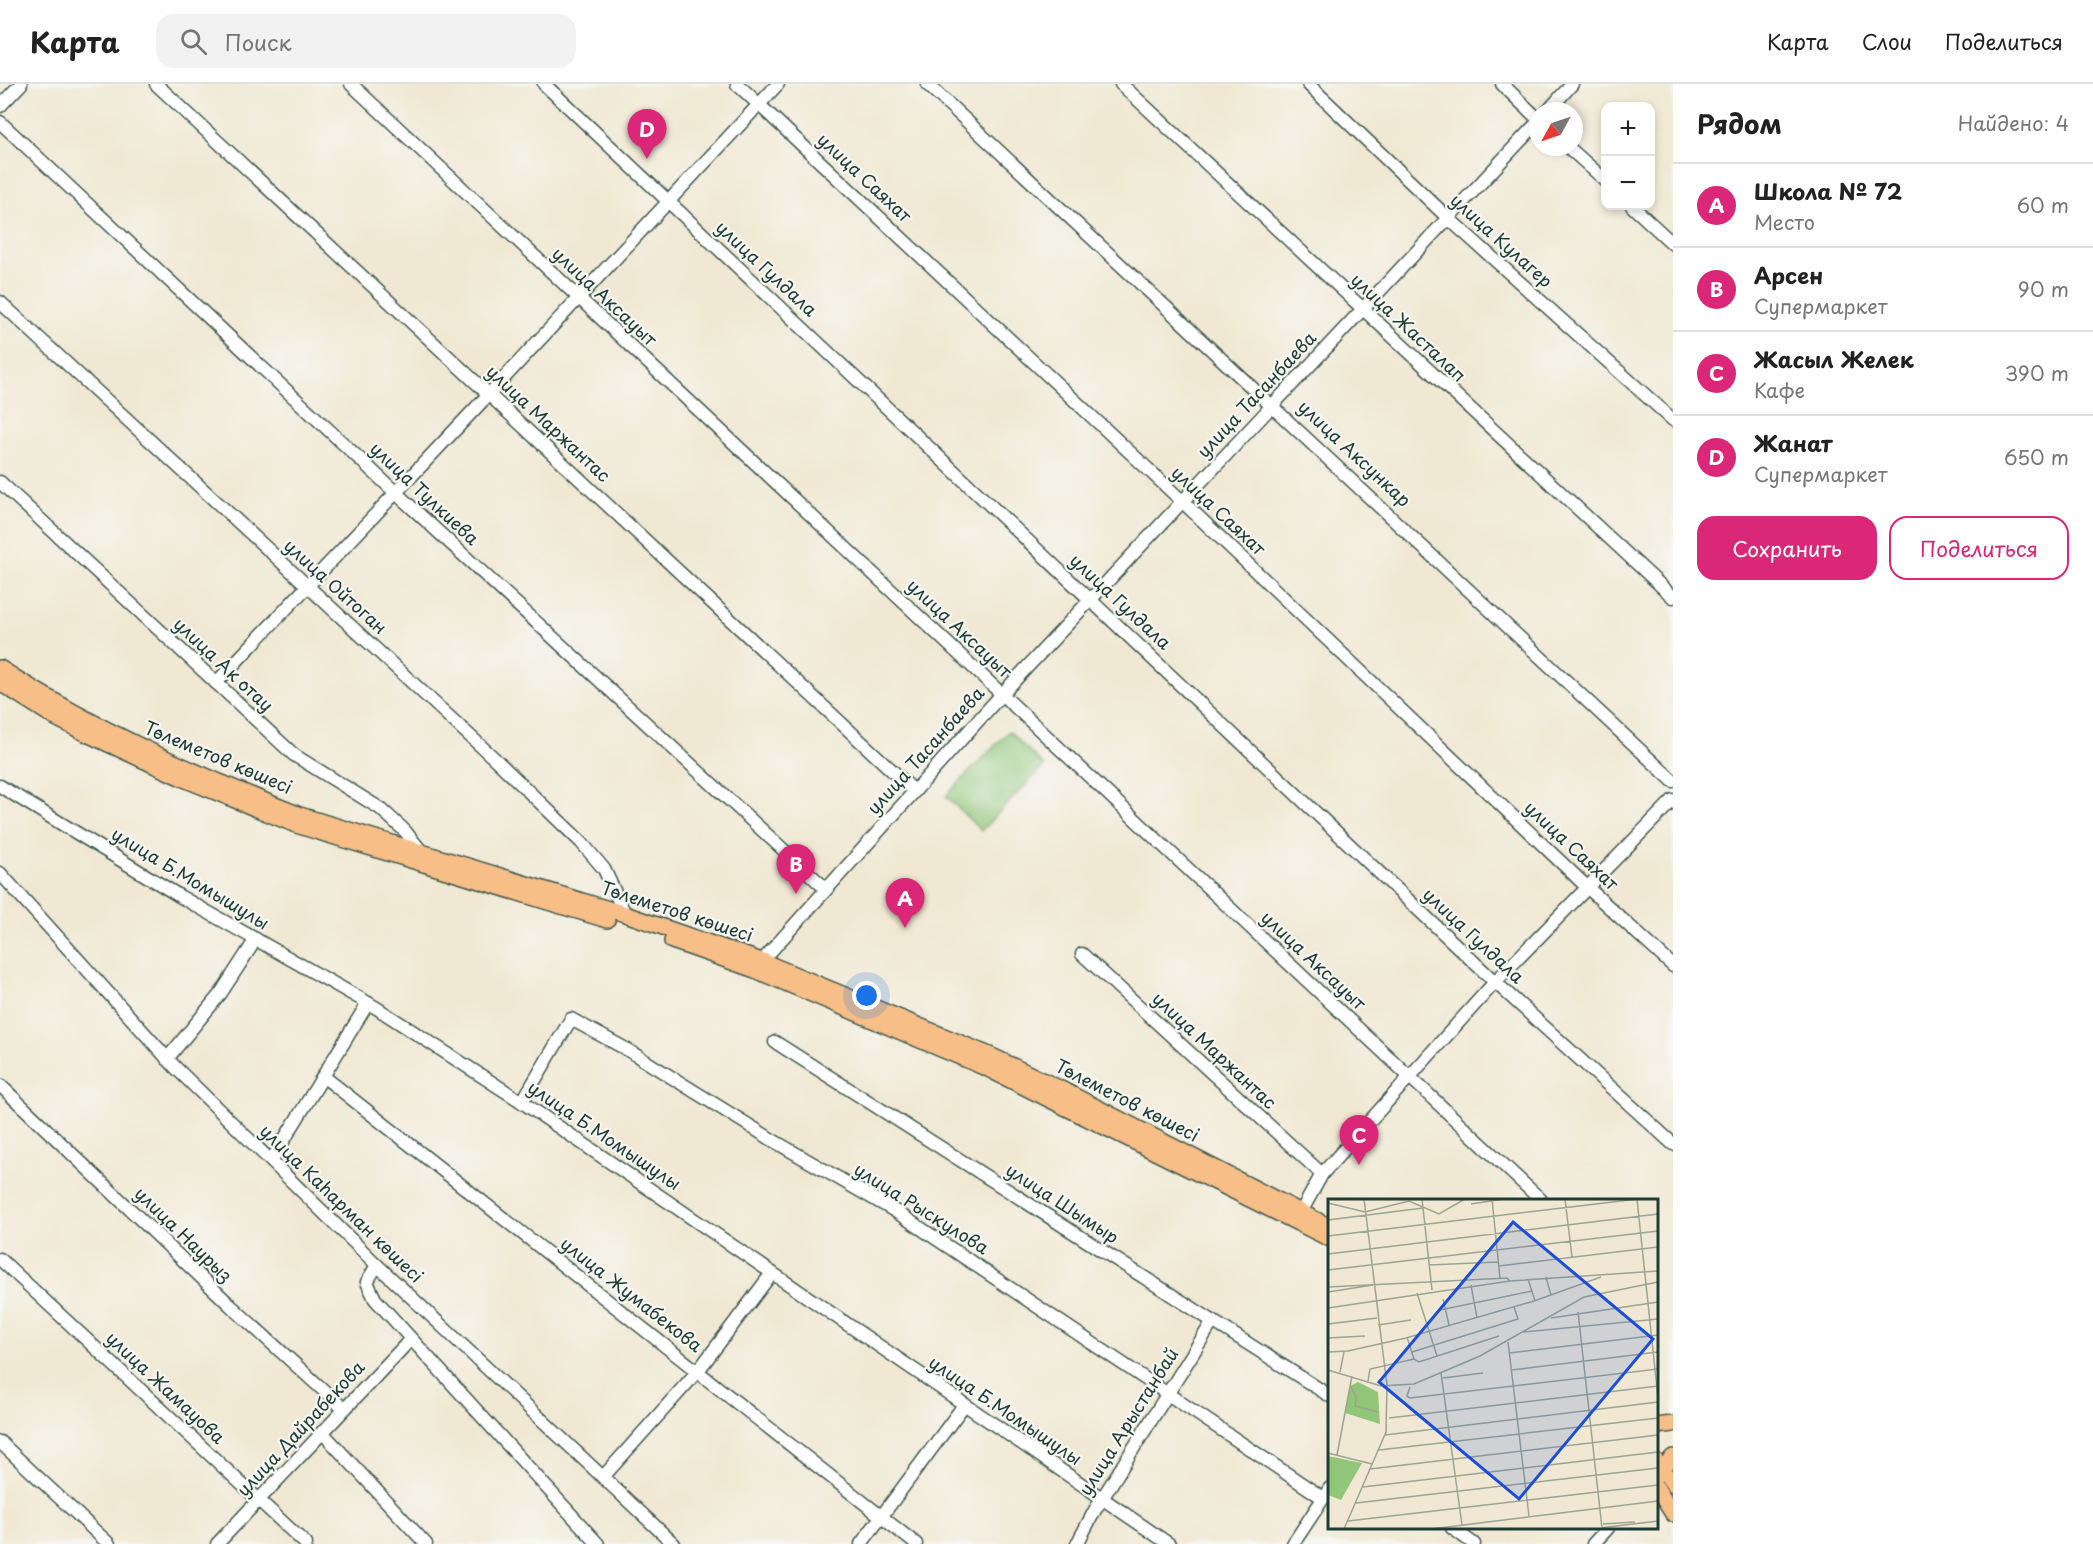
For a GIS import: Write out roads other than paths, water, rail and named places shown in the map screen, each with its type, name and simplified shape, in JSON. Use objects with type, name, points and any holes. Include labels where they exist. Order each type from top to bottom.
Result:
[{"type":"main road","name":"Төлеметов көшесі","points":[[0,668],[78,714],[187,768],[300,814],[420,858],[630,926],[754,970],[986,1068],[1328,1239]]},
{"type":"main road","name":"Төлеметов көшесі","points":[[0,683],[87,734],[183,779],[296,825],[625,914],[762,961],[1048,1082],[1328,1226]]},
{"type":"main road","points":[[1658,1426],[1673,1424]]},
{"type":"main road","points":[[1662,1465],[1673,1484]]},
{"type":"main road","points":[[1658,1490],[1673,1514]]},
{"type":"street","points":[[0,106],[21,84]]},
{"type":"street","name":"улица Маржантас","points":[[156,84],[915,791]]},
{"type":"street","name":"улица Аксауыт","points":[[351,84],[1540,1199]]},
{"type":"street","name":"улица Гулдала","points":[[544,84],[1496,982],[1673,1144]]},
{"type":"street","name":"улица Саяхат","points":[[737,84],[1673,966]]},
{"type":"street","points":[[216,683],[309,587],[778,84]]},
{"type":"street","name":"улица Аксункар","points":[[927,84],[1274,404],[1673,781]]},
{"type":"street","name":"улица Жасталап","points":[[1120,84],[1673,597]]},
{"type":"street","name":"улица Кулагер","points":[[1308,84],[1447,217],[1673,420]]},
{"type":"street","points":[[1502,84],[1529,112]]},
{"type":"street","points":[[1556,102],[1572,84]]},
{"type":"street","name":"улица Тулкиева","points":[[0,122],[396,493],[826,889]]},
{"type":"street","name":"улица Тасанбаева","points":[[762,961],[1002,694],[1529,130]]},
{"type":"street","points":[[1578,156],[1601,178]]},
{"type":"street","points":[[1636,210],[1673,244]]},
{"type":"street","name":"улица Ойтоган","points":[[0,302],[497,761],[581,842],[604,869],[625,914]]},
{"type":"street","name":"улица Ак отау","points":[[0,483],[294,755],[381,809],[405,831],[420,858]]},
{"type":"street","name":"улица Б.Момышулы","points":[[0,786],[181,897],[368,1003],[522,1102],[1169,1544]]},
{"type":"street","points":[[1301,1212],[1322,1174],[1496,982],[1673,800]]},
{"type":"street","name":"улица Каһарман көшесі","points":[[0,873],[167,1059],[377,1265],[674,1544]]},
{"type":"street","points":[[167,1059],[221,993],[256,939]]},
{"type":"street","name":"улица Маржантас","points":[[1082,954],[1322,1174]]},
{"type":"street","points":[[271,1161],[368,1003]]},
{"type":"street","name":"улица Рыскулова","points":[[522,1102],[571,1019],[626,1049],[774,1141],[895,1211],[1168,1392],[1326,1493]]},
{"type":"street","name":"улица Шымыр","points":[[776,1042],[1328,1395]]},
{"type":"street","name":"улица Жумабекова","points":[[323,1076],[916,1544]]},
{"type":"street","name":"улица Наурыз","points":[[0,1084],[230,1305],[344,1409]]},
{"type":"street","name":"улица Жамауова","points":[[0,1259],[306,1544]]},
{"type":"street","points":[[377,1265],[367,1282],[375,1299],[598,1544]]},
{"type":"street","points":[[603,1477],[698,1371],[772,1273]]},
{"type":"street","name":"улица Арыстанбай","points":[[1077,1544],[1095,1509],[1213,1321]]},
{"type":"street","name":"улица Дайрабекова","points":[[217,1544],[411,1339]]},
{"type":"street","points":[[861,1544],[964,1405]]},
{"type":"street","points":[[322,1432],[426,1544]]},
{"type":"street","points":[[0,1442],[109,1544]]},
{"type":"street","points":[[1293,1544],[1326,1493]]},
{"type":"street","points":[[1455,1529],[1474,1544]]},
{"type":"street","points":[[1593,1544],[1606,1529]]},
{"type":"place","name":"Жанат","points":[[647,159]]},
{"type":"place","name":"Арсен","points":[[796,894]]},
{"type":"place","name":"Школа № 72","points":[[905,928]]},
{"type":"place","name":"Жасыл Желек","points":[[1359,1165]]}]
